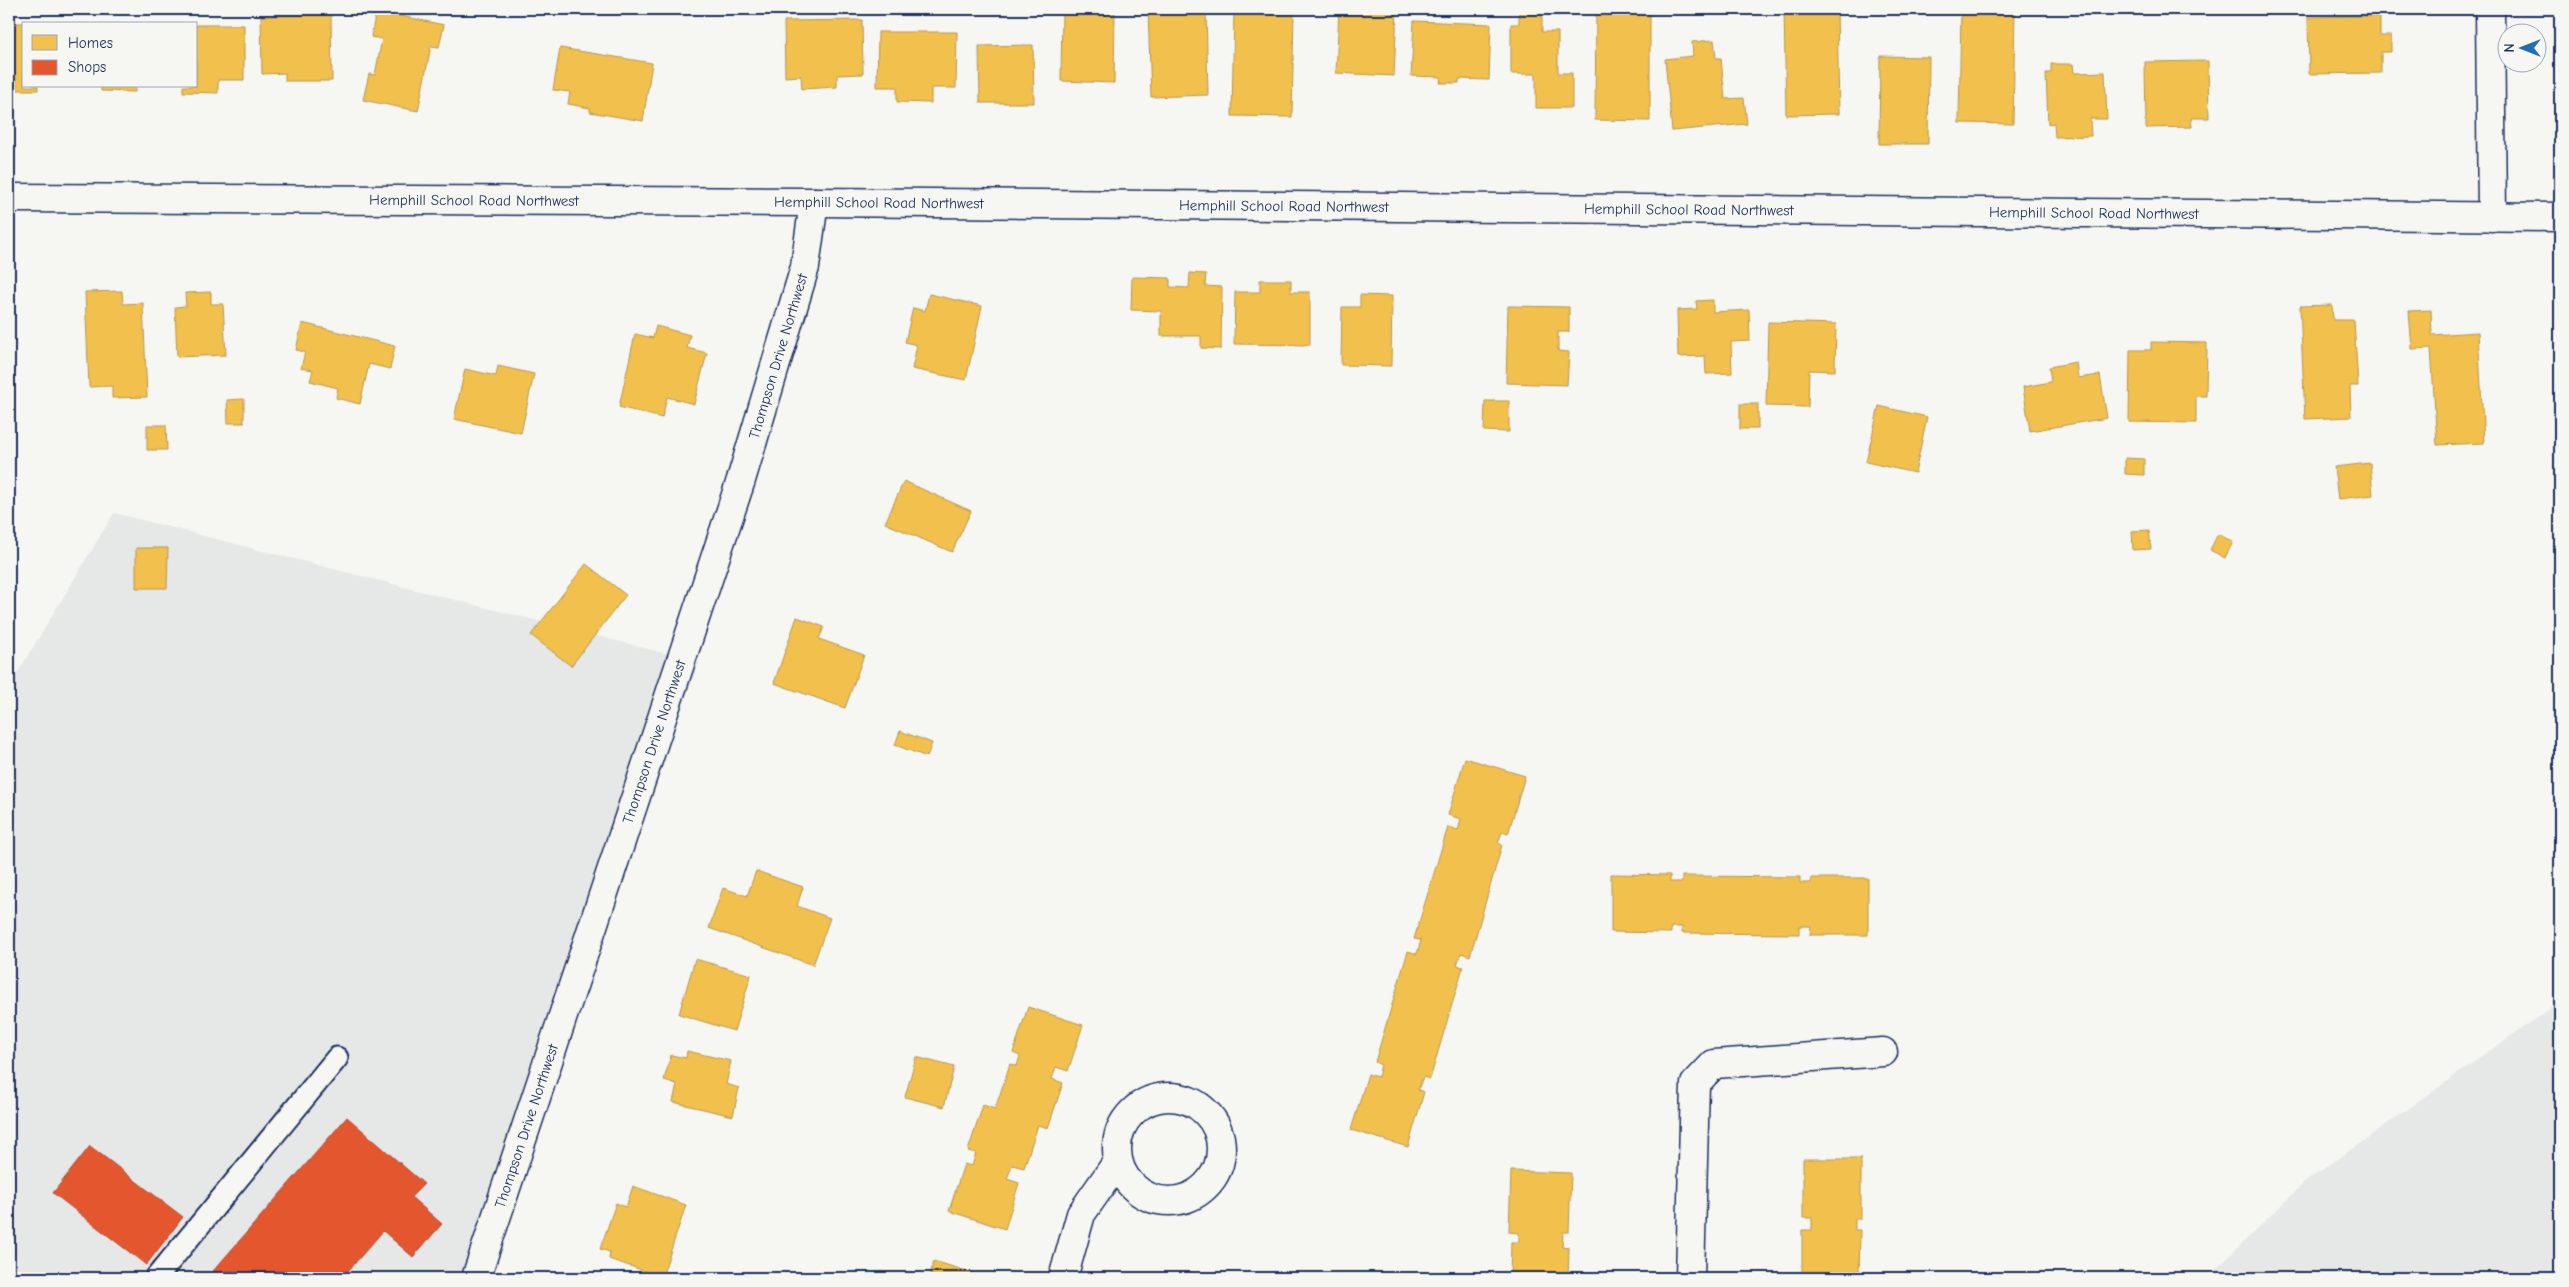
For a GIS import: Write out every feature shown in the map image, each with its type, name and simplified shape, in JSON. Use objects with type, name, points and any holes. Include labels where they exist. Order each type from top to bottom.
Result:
[{"type":"street","points":[[2490,9],[2492,217]]},
{"type":"street","name":"Hemphill School Road Northwest","points":[[9,198],[814,202],[2560,217]]},
{"type":"street","name":"Thompson Drive Northwest","points":[[476,1278],[741,480],[805,267],[814,202]]},
{"type":"street","points":[[1690,1278],[1695,1084],[1714,1064],[1883,1052]]},
{"type":"street","points":[[1063,1278],[1081,1214],[1118,1161]]},
{"type":"lane","points":[[156,1278],[337,1058]]},
{"type":"shaded area","points":[[114,513],[699,662],[476,1278],[9,1278],[9,687]]},
{"type":"shaded area","points":[[2560,1001],[2560,1278],[2207,1278],[2304,1183]]},
{"type":"building: Homes","points":[[1062,9],[1115,9],[1114,83],[1061,81]]},
{"type":"building: Homes","points":[[1148,9],[1206,9],[1208,95],[1151,97]]},
{"type":"building: Homes","points":[[1234,9],[1294,9],[1292,117],[1232,116]]},
{"type":"building: Homes","points":[[1339,9],[1397,9],[1394,76],[1336,73]]},
{"type":"building: Homes","points":[[1596,9],[1650,9],[1650,121],[1595,120]]},
{"type":"building: Homes","points":[[1784,9],[1837,9],[1839,114],[1786,115]]},
{"type":"building: Homes","points":[[1961,9],[2015,9],[2013,124],[1959,123]]},
{"type":"building: Homes","points":[[1519,10],[1542,10],[1542,32],[1558,32],[1558,73],[1572,73],[1572,108],[1536,108],[1536,74],[1511,74],[1511,24],[1519,24]]},
{"type":"building: Homes","points":[[376,11],[444,25],[439,47],[431,46],[418,111],[363,100],[369,74],[375,75],[382,39],[371,37]]},
{"type":"building: Homes","points":[[331,15],[332,81],[285,81],[285,73],[262,74],[261,16]]},
{"type":"building: Homes","points":[[2380,16],[2380,36],[2391,36],[2391,52],[2381,52],[2381,73],[2309,74],[2308,17]]},
{"type":"building: Homes","points":[[862,20],[863,74],[837,75],[837,87],[802,89],[801,76],[785,77],[784,21]]},
{"type":"building: Homes","points":[[1414,21],[1491,24],[1489,80],[1459,79],[1459,83],[1440,83],[1441,77],[1411,76]]},
{"type":"building: Homes","points":[[9,23],[22,23],[22,88],[38,88],[38,90],[9,90]]},
{"type":"building: Homes","points":[[198,25],[244,25],[244,80],[218,80],[218,93],[183,92],[183,88],[198,88]]},
{"type":"building: Homes","points":[[878,32],[957,32],[956,88],[931,88],[931,103],[897,102],[897,87],[877,87]]},
{"type":"building: Homes","points":[[1714,40],[1716,58],[1721,58],[1725,99],[1744,98],[1747,124],[1672,131],[1665,59],[1693,56],[1692,42]]},
{"type":"building: Homes","points":[[1033,45],[1034,103],[980,103],[979,46]]},
{"type":"building: Homes","points":[[560,48],[652,63],[643,121],[590,112],[590,108],[568,104],[570,92],[553,90]]},
{"type":"building: Homes","points":[[1880,56],[1929,57],[1928,144],[1879,144]]},
{"type":"building: Homes","points":[[2208,61],[2209,118],[2191,118],[2192,127],[2146,128],[2145,62]]},
{"type":"building: Homes","points":[[2051,64],[2073,64],[2074,73],[2105,72],[2107,119],[2090,119],[2091,136],[2055,137],[2054,123],[2048,124],[2046,73],[2051,73]]},
{"type":"building: Homes","points":[[101,88],[135,88],[135,92],[101,91]]},
{"type":"building: Homes","points":[[1190,273],[1206,274],[1205,286],[1222,287],[1221,349],[1201,348],[1201,336],[1161,336],[1161,311],[1131,310],[1132,277],[1170,278],[1170,287],[1189,288]]},
{"type":"building: Homes","points":[[1260,280],[1291,280],[1291,292],[1310,292],[1310,345],[1234,344],[1235,292],[1260,292]]},
{"type":"building: Homes","points":[[122,291],[123,304],[143,303],[147,397],[112,398],[112,386],[89,387],[85,292]]},
{"type":"building: Homes","points":[[211,292],[211,304],[223,304],[226,355],[177,357],[175,307],[186,306],[185,293]]},
{"type":"building: Homes","points":[[929,294],[982,306],[966,380],[912,369],[917,345],[905,342],[913,308],[925,311]]},
{"type":"building: Homes","points":[[1360,295],[1392,296],[1391,366],[1341,365],[1342,307],[1360,307]]},
{"type":"building: Homes","points":[[1713,300],[1713,312],[1749,310],[1750,341],[1731,342],[1732,373],[1706,374],[1705,356],[1678,357],[1677,310],[1697,309],[1696,301]]},
{"type":"building: Homes","points":[[2332,305],[2333,320],[2354,320],[2358,386],[2350,386],[2351,417],[2305,419],[2300,306]]},
{"type":"building: Homes","points":[[1508,306],[1569,307],[1569,332],[1558,332],[1558,351],[1569,352],[1567,385],[1506,383]]},
{"type":"building: Homes","points":[[2431,310],[2432,335],[2478,332],[2484,443],[2437,445],[2431,348],[2412,349],[2409,311]]},
{"type":"building: Homes","points":[[1768,322],[1836,324],[1835,371],[1809,370],[1808,407],[1766,406]]},
{"type":"building: Homes","points":[[302,323],[395,346],[390,369],[369,364],[360,404],[336,398],[338,388],[310,381],[313,370],[301,368],[305,352],[296,350]]},
{"type":"building: Homes","points":[[656,326],[690,335],[687,348],[707,353],[694,404],[667,397],[662,418],[619,407],[635,334],[653,338]]},
{"type":"building: Homes","points":[[2151,342],[2207,343],[2206,396],[2196,396],[2196,423],[2129,422],[2130,350],[2151,350]]},
{"type":"building: Homes","points":[[2076,362],[2078,378],[2100,375],[2107,418],[2030,431],[2023,387],[2051,382],[2049,367]]},
{"type":"building: Homes","points":[[498,366],[534,374],[521,433],[454,419],[465,369],[496,376]]},
{"type":"building: Homes","points":[[244,399],[244,423],[228,423],[227,400]]},
{"type":"building: Homes","points":[[1485,401],[1509,401],[1509,432],[1484,431]]},
{"type":"building: Homes","points":[[1740,404],[1758,404],[1758,429],[1740,429]]},
{"type":"building: Homes","points":[[1879,406],[1927,417],[1915,473],[1866,462]]},
{"type":"building: Homes","points":[[147,425],[166,425],[167,450],[147,450]]},
{"type":"building: Homes","points":[[2125,458],[2144,459],[2144,475],[2125,474]]},
{"type":"building: Homes","points":[[2370,463],[2373,495],[2338,499],[2334,467]]},
{"type":"building: Homes","points":[[904,481],[971,511],[952,552],[885,523]]},
{"type":"building: Homes","points":[[2149,530],[2151,549],[2133,550],[2132,531]]},
{"type":"building: Homes","points":[[2218,534],[2233,542],[2225,558],[2210,550]]},
{"type":"building: Homes","points":[[136,548],[168,548],[167,588],[136,588]]},
{"type":"building: Homes","points":[[586,564],[626,595],[571,666],[531,635]]},
{"type":"building: Homes","points":[[797,617],[824,627],[819,639],[864,655],[845,708],[774,683]]},
{"type":"building: Homes","points":[[900,731],[932,743],[927,757],[895,745]]},
{"type":"building: Homes","points":[[1465,758],[1525,776],[1508,834],[1502,832],[1498,843],[1502,845],[1470,956],[1461,953],[1457,965],[1463,967],[1430,1079],[1423,1077],[1418,1090],[1424,1092],[1408,1147],[1351,1130],[1368,1074],[1378,1077],[1381,1065],[1375,1062],[1408,951],[1417,954],[1421,940],[1414,939],[1448,827],[1458,831],[1461,819],[1448,815]]},
{"type":"building: Homes","points":[[756,871],[803,887],[797,906],[830,918],[813,965],[709,928],[723,888],[747,896]]},
{"type":"building: Homes","points":[[1611,874],[1670,875],[1670,882],[1682,882],[1682,876],[1800,877],[1800,883],[1811,883],[1811,878],[1868,878],[1868,935],[1810,935],[1811,926],[1799,926],[1799,934],[1682,933],[1682,927],[1671,927],[1671,933],[1611,932]]},
{"type":"building: Homes","points":[[695,959],[751,975],[734,1031],[679,1014]]},
{"type":"building: Homes","points":[[1028,1007],[1083,1025],[1068,1071],[1056,1067],[1052,1079],[1063,1083],[1048,1128],[1038,1125],[1024,1168],[1012,1165],[1007,1179],[1019,1183],[1005,1229],[949,1211],[964,1164],[972,1166],[976,1153],[968,1151],[983,1105],[995,1109],[1010,1064],[1017,1066],[1020,1056],[1013,1053]]},
{"type":"building: Homes","points":[[687,1051],[731,1061],[726,1084],[739,1088],[733,1116],[673,1102],[677,1084],[664,1080],[671,1055],[686,1058]]},
{"type":"building: Homes","points":[[916,1057],[954,1067],[944,1107],[905,1097]]},
{"type":"building: Homes","points":[[1803,1159],[1861,1159],[1861,1219],[1855,1219],[1855,1230],[1860,1230],[1859,1278],[1802,1278],[1802,1230],[1812,1230],[1812,1218],[1803,1218]]},
{"type":"building: Homes","points":[[1511,1171],[1571,1173],[1569,1232],[1563,1232],[1562,1247],[1569,1248],[1568,1278],[1510,1278],[1511,1242],[1519,1242],[1519,1233],[1509,1232]]},
{"type":"building: Homes","points":[[633,1186],[686,1205],[662,1277],[609,1259],[610,1252],[600,1249],[616,1203],[626,1207]]},
{"type":"building: Homes","points":[[934,1261],[989,1278],[929,1278]]},
{"type":"building: Shops","points":[[347,1117],[424,1184],[411,1197],[442,1224],[413,1257],[383,1231],[342,1278],[207,1278]]},
{"type":"building: Shops","points":[[90,1146],[183,1217],[146,1265],[53,1193]]}]
